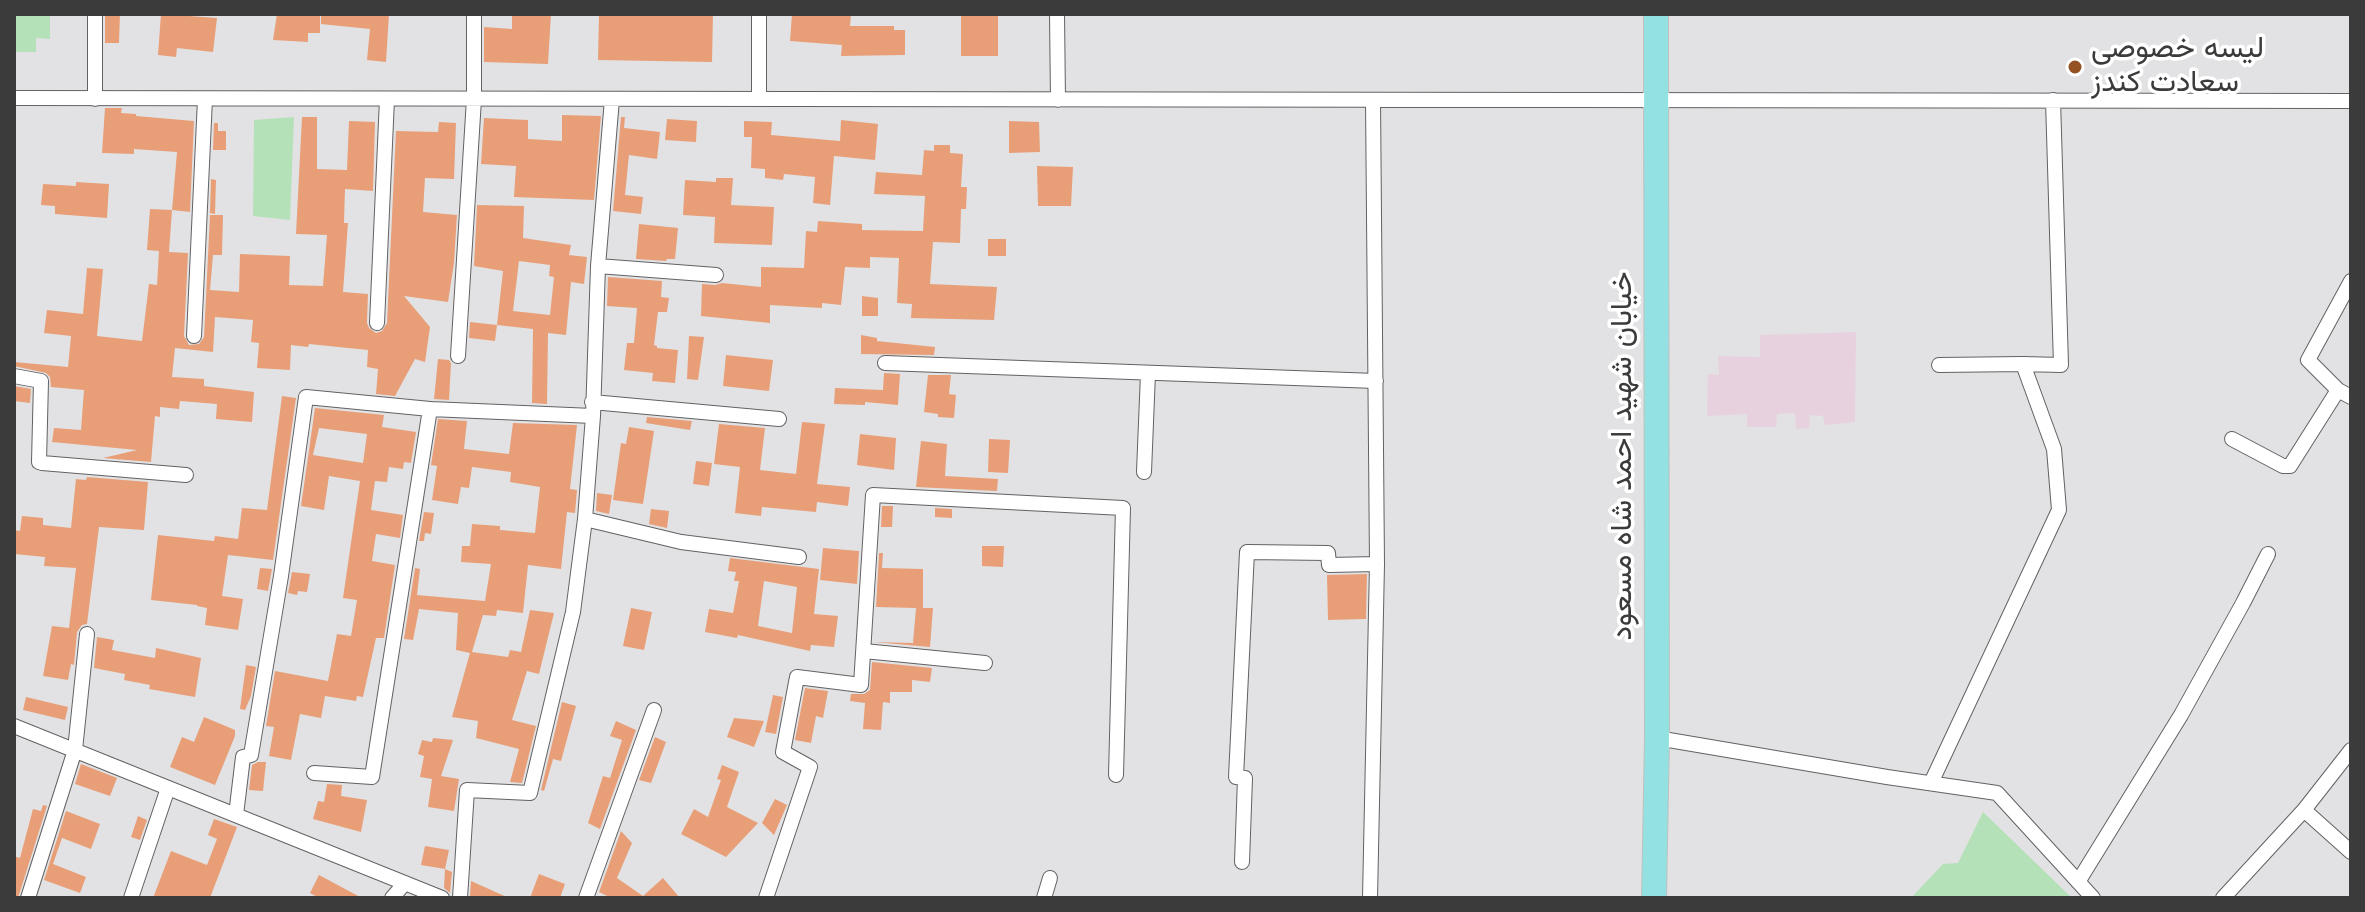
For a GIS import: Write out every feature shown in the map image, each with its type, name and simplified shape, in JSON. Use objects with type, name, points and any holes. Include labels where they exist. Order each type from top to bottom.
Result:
[{"type":"main road","name":"خیابان شهید احمد شاه مسعود","points":[[1654,898],[1657,738],[1656,14]]},
{"type":"street","points":[[95,14],[95,99]]},
{"type":"street","points":[[458,356],[474,99],[474,14]]},
{"type":"street","points":[[759,14],[759,99]]},
{"type":"street","points":[[1057,14],[1058,100]]},
{"type":"street","points":[[14,98],[2351,101]]},
{"type":"street","points":[[194,336],[205,99]]},
{"type":"street","points":[[377,323],[387,99]]},
{"type":"street","points":[[460,898],[467,790],[530,793],[573,612],[585,519],[598,266],[612,99]]},
{"type":"street","points":[[1370,898],[1377,564],[1373,100]]},
{"type":"street","points":[[1939,365],[2061,365],[2053,100]]},
{"type":"street","points":[[598,266],[716,275]]},
{"type":"street","points":[[2232,439],[2283,466],[2290,466],[2344,394],[2308,360],[2351,281]]},
{"type":"street","points":[[885,363],[1376,381]]},
{"type":"street","points":[[1931,783],[2059,510],[2054,449],[2023,364]]},
{"type":"street","points":[[1144,472],[1148,373]]},
{"type":"street","points":[[14,376],[41,381],[39,462],[186,475]]},
{"type":"street","points":[[236,815],[243,757],[251,755],[281,576],[306,397],[430,409],[592,409],[779,419]]},
{"type":"street","points":[[314,773],[372,777],[430,409]]},
{"type":"street","points":[[766,898],[810,767],[783,752],[797,677],[861,685],[873,495],[1123,508],[1116,775]]},
{"type":"street","points":[[585,519],[681,542],[799,557]]},
{"type":"street","points":[[1242,862],[1245,778],[1236,777],[1247,552],[1328,553],[1329,565],[1377,564]]},
{"type":"street","points":[[2078,882],[2181,715],[2268,554]]},
{"type":"street","points":[[28,898],[75,750],[87,634]]},
{"type":"street","points":[[864,651],[985,663]]},
{"type":"street","points":[[586,898],[654,710]]},
{"type":"street","points":[[14,726],[442,898]]},
{"type":"street","points":[[1657,738],[1997,793],[2093,898]]},
{"type":"street","points":[[2223,898],[2304,810],[2351,750]]},
{"type":"street","points":[[131,898],[168,788]]},
{"type":"street","points":[[2304,810],[2351,852]]},
{"type":"street","points":[[1044,898],[1050,878]]},
{"type":"street","points":[[392,898],[405,883]]},
{"type":"shaded area","points":[[1856,332],[1855,422],[1825,425],[1823,416],[1810,415],[1809,428],[1796,429],[1795,413],[1777,414],[1776,427],[1747,427],[1747,414],[1707,416],[1708,374],[1719,375],[1718,356],[1760,357],[1760,335]]},
{"type":"green space","points":[[14,14],[50,14],[50,39],[36,38],[36,52],[14,52]]},
{"type":"green space","points":[[294,117],[290,220],[253,216],[254,120]]},
{"type":"green space","points":[[1983,812],[2072,898],[1911,898],[1943,864],[1958,863]]},
{"type":"building","points":[[105,14],[120,14],[119,43],[105,43]]},
{"type":"building","points":[[161,14],[217,18],[213,52],[177,48],[176,57],[158,55]]},
{"type":"building","points":[[277,14],[320,14],[320,33],[308,33],[308,42],[273,40]]},
{"type":"building","points":[[321,14],[389,14],[386,62],[367,60],[370,29],[321,24]]},
{"type":"building","points":[[512,14],[551,14],[548,64],[484,62],[484,27],[512,29]]},
{"type":"building","points":[[599,14],[713,14],[712,62],[598,60]]},
{"type":"building","points":[[792,14],[851,14],[850,26],[894,26],[894,30],[905,30],[905,55],[841,56],[842,45],[790,41]]},
{"type":"building","points":[[961,14],[998,14],[998,56],[961,56]]},
{"type":"building","points":[[105,108],[122,108],[121,113],[136,116],[194,121],[190,212],[172,210],[177,152],[134,149],[134,154],[102,153]]},
{"type":"building","points":[[562,115],[601,116],[594,200],[514,197],[516,166],[481,164],[484,118],[528,120],[528,139],[562,141]]},
{"type":"building","points":[[302,117],[317,117],[317,169],[347,170],[349,121],[375,122],[373,191],[345,189],[344,223],[348,223],[343,292],[368,294],[367,323],[376,333],[382,331],[387,323],[396,131],[438,132],[439,122],[456,123],[454,179],[425,178],[423,212],[457,215],[448,302],[404,296],[430,327],[425,362],[415,359],[395,396],[376,394],[378,369],[367,367],[368,350],[291,345],[290,370],[257,368],[259,343],[251,342],[253,320],[215,317],[213,352],[175,348],[172,377],[204,379],[204,386],[254,392],[252,422],[216,419],[217,404],[180,401],[179,409],[160,407],[160,417],[155,416],[151,462],[103,458],[137,450],[52,442],[54,428],[81,430],[84,390],[51,387],[50,377],[46,373],[14,366],[14,362],[68,367],[71,336],[44,333],[47,310],[83,314],[87,268],[103,269],[97,336],[142,341],[149,284],[157,285],[159,251],[147,250],[150,209],[172,210],[169,252],[188,253],[184,336],[189,345],[199,344],[204,337],[210,215],[223,215],[222,255],[213,255],[210,290],[239,292],[240,254],[290,256],[289,285],[323,286],[327,235],[296,234]]},
{"type":"building","points":[[621,117],[625,117],[624,128],[660,132],[657,159],[629,155],[625,195],[643,197],[641,214],[613,211]]},
{"type":"building","points":[[667,119],[697,121],[696,142],[665,140]]},
{"type":"building","points":[[841,120],[878,124],[875,160],[834,156],[830,205],[813,203],[815,177],[784,174],[783,180],[765,178],[765,169],[751,168],[752,137],[744,137],[744,121],[772,122],[771,135],[840,141]]},
{"type":"building","points":[[1009,121],[1039,122],[1040,152],[1009,153]]},
{"type":"building","points":[[214,123],[218,123],[218,131],[226,131],[226,150],[213,150]]},
{"type":"building","points":[[934,145],[950,145],[950,153],[963,154],[961,187],[967,187],[966,209],[961,209],[960,243],[933,242],[930,284],[997,287],[994,320],[911,318],[912,304],[897,303],[899,258],[870,257],[870,268],[845,267],[841,305],[822,303],[822,308],[770,305],[770,323],[701,316],[702,284],[761,287],[761,267],[804,268],[806,231],[817,232],[818,221],[862,224],[862,230],[923,231],[925,196],[874,194],[876,172],[922,175],[924,150],[934,151]]},
{"type":"building","points":[[1037,166],[1073,167],[1071,206],[1038,206]]},
{"type":"building","points":[[716,178],[733,178],[731,205],[774,207],[772,245],[714,243],[715,217],[683,215],[685,180],[716,182]]},
{"type":"building","points":[[211,179],[216,180],[215,214],[210,213]]},
{"type":"building","points":[[76,182],[109,184],[107,218],[55,214],[55,206],[41,205],[43,184],[76,186]]},
{"type":"building","points":[[477,205],[524,206],[523,238],[571,245],[569,255],[587,257],[584,284],[571,282],[566,335],[548,333],[547,404],[532,403],[533,329],[497,325],[503,271],[474,266]],"holes":[[[519,261],[550,265],[549,276],[554,277],[550,315],[513,311]]]},
{"type":"building","points":[[639,224],[678,228],[675,259],[636,259]]},
{"type":"building","points":[[988,239],[1006,239],[1006,256],[988,256]]},
{"type":"building","points":[[608,277],[662,281],[661,297],[669,298],[667,312],[658,312],[654,345],[678,350],[675,383],[652,381],[653,373],[624,370],[627,343],[634,343],[637,308],[607,306]]},
{"type":"building","points":[[862,296],[878,298],[878,316],[862,316]]},
{"type":"building","points":[[470,322],[497,325],[495,341],[469,338]]},
{"type":"building","points":[[861,335],[877,338],[877,341],[935,347],[934,355],[861,354]]},
{"type":"building","points":[[689,336],[704,337],[698,380],[687,379]]},
{"type":"building","points":[[726,355],[773,360],[769,391],[723,386]]},
{"type":"building","points":[[438,359],[451,363],[449,400],[434,399]]},
{"type":"building","points":[[884,373],[900,374],[898,405],[865,402],[865,405],[834,404],[835,388],[883,390]]},
{"type":"building","points":[[928,375],[951,375],[949,394],[956,395],[954,418],[924,412]]},
{"type":"building","points":[[14,386],[31,389],[30,403],[14,401]]},
{"type":"building","points":[[282,396],[296,398],[273,560],[228,555],[222,596],[243,599],[238,630],[205,625],[207,608],[151,600],[158,535],[214,541],[215,536],[238,539],[242,508],[267,510]]},
{"type":"building","points":[[315,408],[384,415],[382,427],[416,432],[411,463],[404,462],[403,469],[389,467],[387,482],[375,481],[371,510],[403,515],[400,538],[376,534],[372,561],[395,565],[384,638],[376,638],[363,697],[357,696],[356,701],[325,696],[321,718],[300,714],[291,760],[269,756],[274,727],[266,726],[275,671],[328,681],[337,634],[351,636],[357,600],[343,598],[360,481],[329,476],[324,510],[301,506]],"holes":[[[319,428],[367,434],[363,463],[313,455]]]},
{"type":"building","points":[[647,417],[692,421],[690,430],[646,423]]},
{"type":"building","points":[[438,419],[467,421],[464,449],[509,454],[513,423],[577,425],[570,489],[577,490],[575,513],[567,512],[561,569],[528,565],[523,613],[497,610],[496,616],[483,615],[472,652],[508,657],[510,650],[521,652],[530,610],[554,613],[539,674],[527,671],[512,720],[536,726],[522,783],[510,782],[519,749],[476,738],[478,721],[452,717],[470,653],[456,650],[458,613],[419,609],[413,640],[404,639],[415,568],[420,569],[417,595],[485,601],[491,564],[461,562],[462,546],[470,546],[472,524],[535,533],[540,487],[510,482],[511,472],[472,467],[469,488],[461,487],[458,504],[432,500],[437,466],[431,465]]},
{"type":"building","points":[[802,422],[825,424],[817,484],[850,487],[848,506],[817,502],[816,512],[762,507],[761,516],[735,513],[740,467],[714,464],[719,424],[765,428],[760,470],[796,474]]},
{"type":"building","points":[[629,427],[654,431],[643,504],[613,500],[621,443],[626,444]]},
{"type":"building","points":[[860,434],[896,438],[894,470],[857,465]]},
{"type":"building","points":[[989,439],[1010,440],[1008,473],[988,472]]},
{"type":"building","points":[[921,441],[947,444],[945,476],[998,479],[997,491],[916,487]]},
{"type":"building","points":[[696,461],[712,463],[709,486],[693,484]]},
{"type":"building","points":[[87,477],[148,482],[144,530],[99,527],[87,624],[77,632],[74,665],[71,664],[68,680],[43,676],[52,626],[69,628],[76,568],[44,566],[45,557],[14,554],[14,530],[20,531],[22,516],[43,518],[43,525],[71,528],[76,479],[86,480]]},
{"type":"building","points":[[597,493],[612,495],[609,514],[596,511]]},
{"type":"building","points":[[882,506],[893,506],[892,527],[881,527]]},
{"type":"building","points":[[935,508],[952,509],[952,518],[935,517]]},
{"type":"building","points":[[651,509],[669,511],[667,528],[649,524]]},
{"type":"building","points":[[424,512],[434,513],[431,534],[425,533],[424,541],[419,541]]},
{"type":"building","points":[[982,546],[1004,546],[1003,567],[982,566]]},
{"type":"building","points":[[823,548],[859,551],[857,584],[820,580]]},
{"type":"building","points":[[879,553],[883,553],[882,568],[923,569],[923,608],[933,608],[930,647],[874,642],[913,643],[916,608],[876,607]]},
{"type":"building","points":[[730,558],[819,569],[814,614],[838,616],[834,647],[811,645],[810,651],[738,635],[737,638],[705,632],[709,609],[733,613],[739,581],[734,581],[736,572],[728,571]],"holes":[[[764,581],[797,587],[792,633],[758,626]]]},
{"type":"building","points":[[260,568],[272,569],[268,591],[257,589]]},
{"type":"building","points":[[292,572],[310,574],[307,592],[298,591],[297,595],[288,593]]},
{"type":"building","points":[[1367,574],[1366,619],[1328,620],[1327,575]]},
{"type":"building","points":[[631,608],[652,612],[644,650],[623,646]]},
{"type":"building","points":[[97,637],[114,640],[112,650],[155,658],[156,648],[201,658],[195,697],[149,689],[150,685],[124,680],[125,674],[94,668]]},
{"type":"building","points":[[872,662],[932,668],[930,682],[912,680],[912,692],[890,692],[890,703],[883,702],[881,730],[863,729],[865,703],[850,701],[851,694],[864,694],[870,690]]},
{"type":"building","points":[[246,665],[256,667],[245,710],[240,709]]},
{"type":"building","points":[[805,688],[828,691],[823,718],[816,716],[811,743],[795,740]]},
{"type":"building","points":[[773,695],[783,697],[776,734],[765,732]]},
{"type":"building","points":[[26,697],[68,707],[65,720],[23,710]]},
{"type":"building","points":[[562,702],[576,706],[561,761],[553,759],[544,791],[541,790]]},
{"type":"building","points":[[204,717],[235,730],[215,785],[170,767],[182,737],[194,742]]},
{"type":"building","points":[[734,718],[764,721],[754,747],[727,737]]},
{"type":"building","points":[[616,721],[636,730],[600,829],[588,823],[603,776],[610,778],[622,740],[610,736]]},
{"type":"building","points":[[655,737],[666,742],[651,783],[639,780]]},
{"type":"building","points":[[433,738],[453,740],[441,776],[459,779],[454,811],[428,807],[432,779],[420,777],[424,756],[418,754],[422,740],[432,742]]},
{"type":"building","points":[[266,762],[263,791],[249,790],[252,765]]},
{"type":"building","points":[[81,764],[117,778],[110,796],[75,784]]},
{"type":"building","points":[[722,765],[739,772],[727,807],[758,823],[726,857],[681,834],[694,809],[708,817],[721,780],[717,779]]},
{"type":"building","points":[[327,784],[342,785],[341,796],[367,800],[361,832],[313,819],[318,801],[324,802]]},
{"type":"building","points":[[775,799],[787,805],[774,835],[762,823]]},
{"type":"building","points":[[43,805],[47,806],[18,898],[14,898],[14,856],[20,858],[33,809],[41,811]]},
{"type":"building","points":[[66,811],[100,824],[91,849],[62,838],[53,864],[86,877],[80,893],[44,880]]},
{"type":"building","points":[[138,816],[147,820],[140,840],[131,837]]},
{"type":"building","points":[[214,819],[237,827],[210,898],[153,898],[171,851],[207,865],[217,839],[208,835]]},
{"type":"building","points":[[621,831],[632,843],[617,878],[643,896],[663,878],[680,898],[611,898],[599,892]]},
{"type":"building","points":[[425,846],[449,850],[445,869],[421,865]]},
{"type":"building","points":[[445,869],[452,872],[450,893],[444,888]]},
{"type":"building","points":[[539,874],[565,884],[560,898],[530,898]]},
{"type":"building","points":[[319,875],[362,898],[319,898],[310,893]]},
{"type":"building","points":[[471,881],[509,898],[474,898],[470,896]]},
{"type":"place","name":"لیسه خصوصی سعادت کندز","points":[[2075,67]]}]
